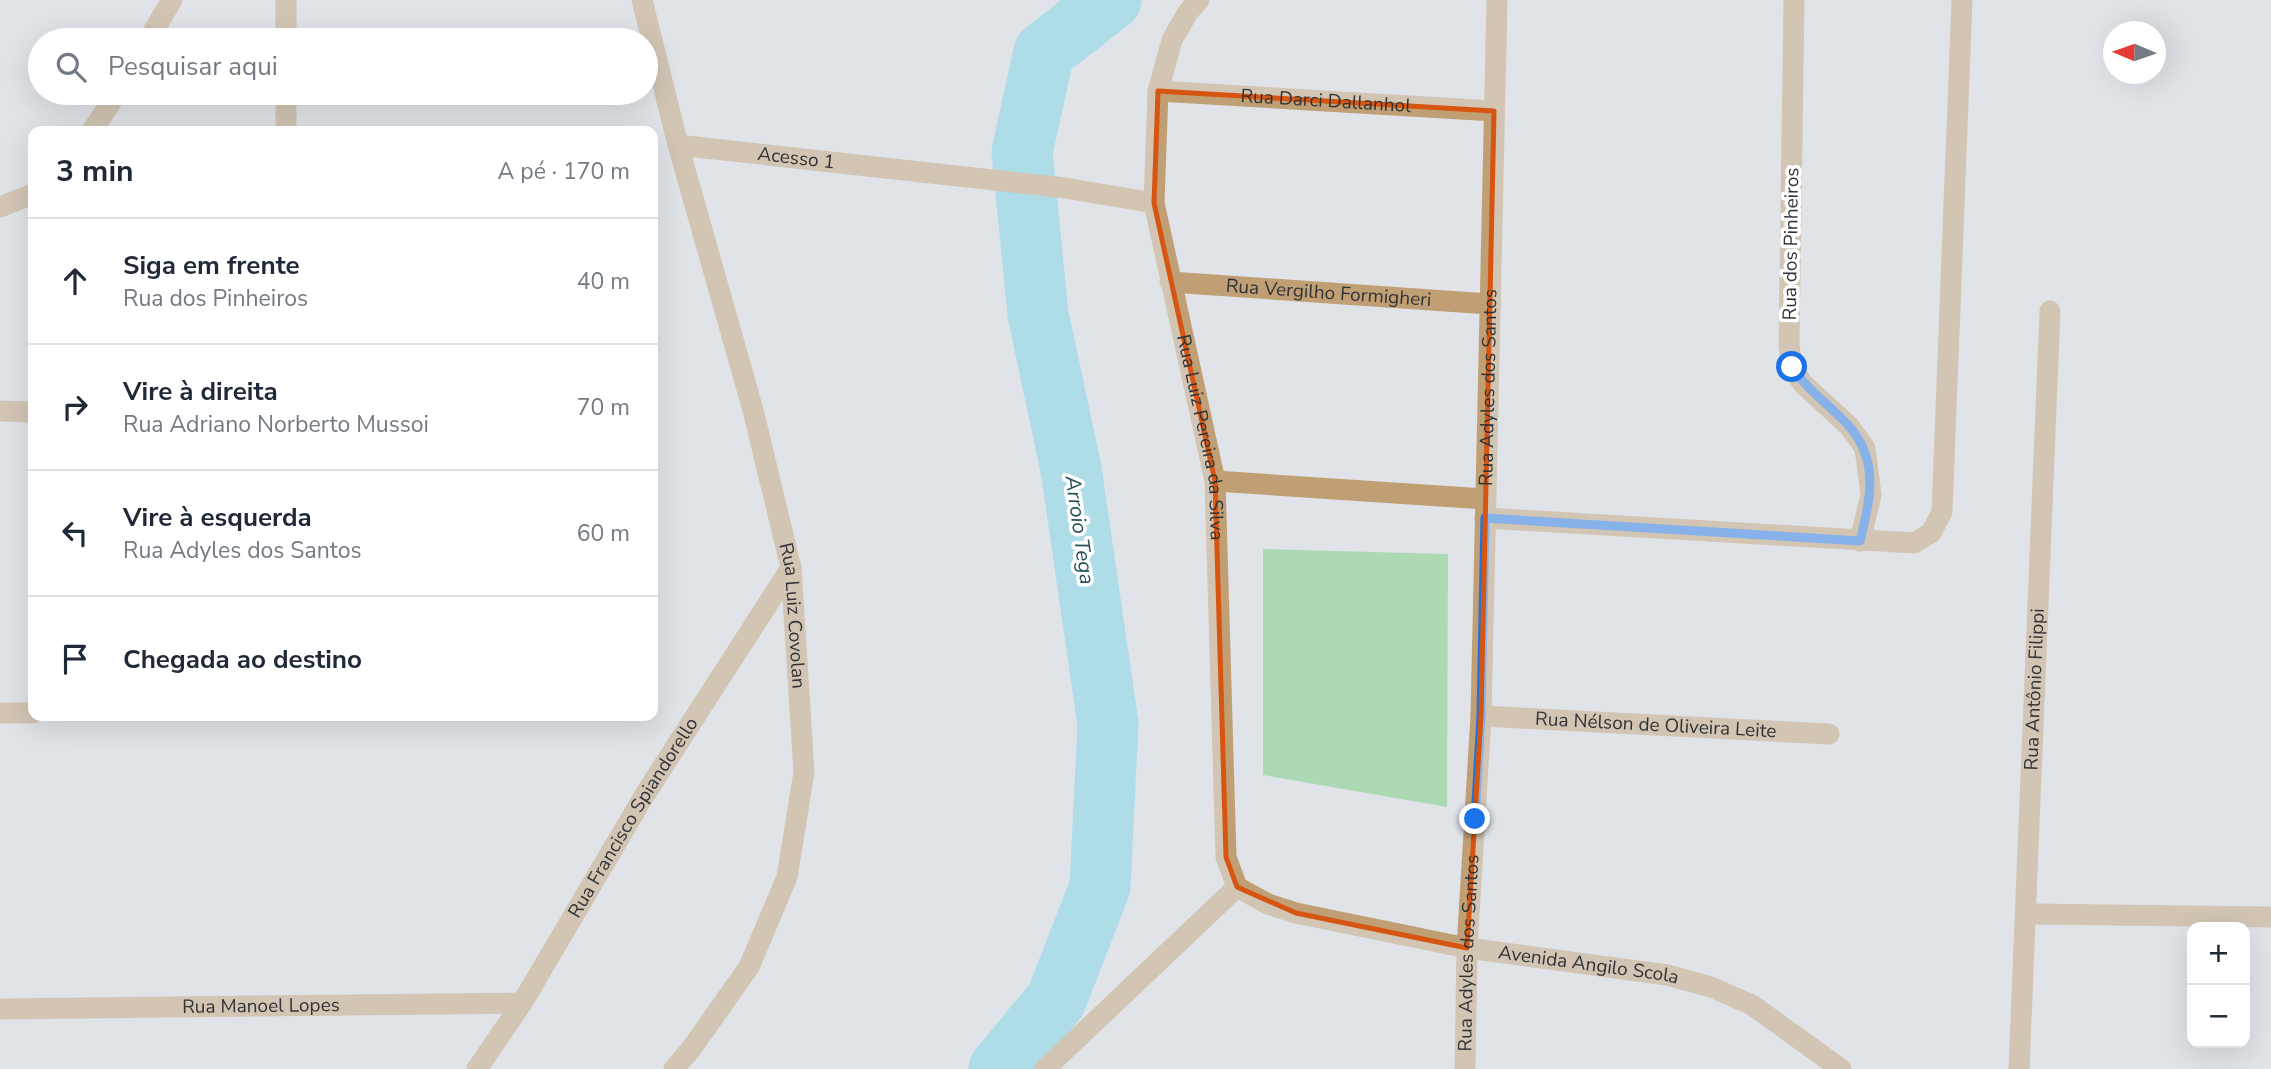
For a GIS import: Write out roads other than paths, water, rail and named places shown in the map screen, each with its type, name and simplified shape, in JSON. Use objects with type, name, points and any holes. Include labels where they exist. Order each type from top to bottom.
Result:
[{"type":"street","points":[[155,28],[172,0]]},
{"type":"street","points":[[286,0],[286,28]]},
{"type":"street","name":"Rua Luiz Covolan","points":[[642,0],[649,28]]},
{"type":"street","name":"Rua Luiz Pereira da Silva","points":[[1199,0],[1188,12],[1172,40],[1158,91],[1154,203],[1215,481],[1226,858],[1237,887]]},
{"type":"street","name":"Rua Adyles dos Santos","points":[[1465,1069],[1467,948],[1481,716],[1497,0]]},
{"type":"street","name":"Rua dos Pinheiros","points":[[1794,0],[1792,367],[1803,384],[1849,426],[1865,448],[1871,495],[1860,541]]},
{"type":"street","points":[[1215,481],[1860,541],[1914,543],[1931,533],[1942,512],[1962,0]]},
{"type":"street","name":"Rua Luiz Covolan","points":[[658,64],[753,410],[791,568],[804,772],[788,877],[748,967],[674,1069]]},
{"type":"street","name":"Rua Darci Dallanhol","points":[[1158,91],[1494,111]]},
{"type":"street","points":[[95,126],[109,105]]},
{"type":"street","points":[[286,105],[286,126]]},
{"type":"street","name":"Acesso 1","points":[[678,145],[1066,188],[1154,203]]},
{"type":"street","points":[[0,207],[28,196]]},
{"type":"street","name":"Rua Vergilho Formigheri","points":[[1170,282],[1489,304]]},
{"type":"street","name":"Rua Antônio Filippi","points":[[2020,1069],[2050,311]]},
{"type":"street","points":[[0,411],[28,412]]},
{"type":"street","name":"Rua Francisco Spiandorello","points":[[477,1069],[522,1003],[644,796],[791,568]]},
{"type":"street","points":[[0,713],[28,713]]},
{"type":"street","name":"Rua Nélson de Oliveira Leite","points":[[1481,716],[1829,734]]},
{"type":"street","points":[[1045,1069],[1237,887]]},
{"type":"street","name":"Avenida Angilo Scola","points":[[1237,887],[1268,904],[1296,913],[1467,948],[1667,975],[1711,987],[1752,1005],[1839,1068]]},
{"type":"street","points":[[2026,914],[2271,918]]},
{"type":"street","name":"Rua Manoel Lopes","points":[[0,1009],[522,1003]]},
{"type":"waterway","name":"Arroio Tega","points":[[999,1069],[1056,1000],[1100,887],[1108,724],[1071,469],[1038,314],[1022,152],[1044,52],[1111,0]]}]
